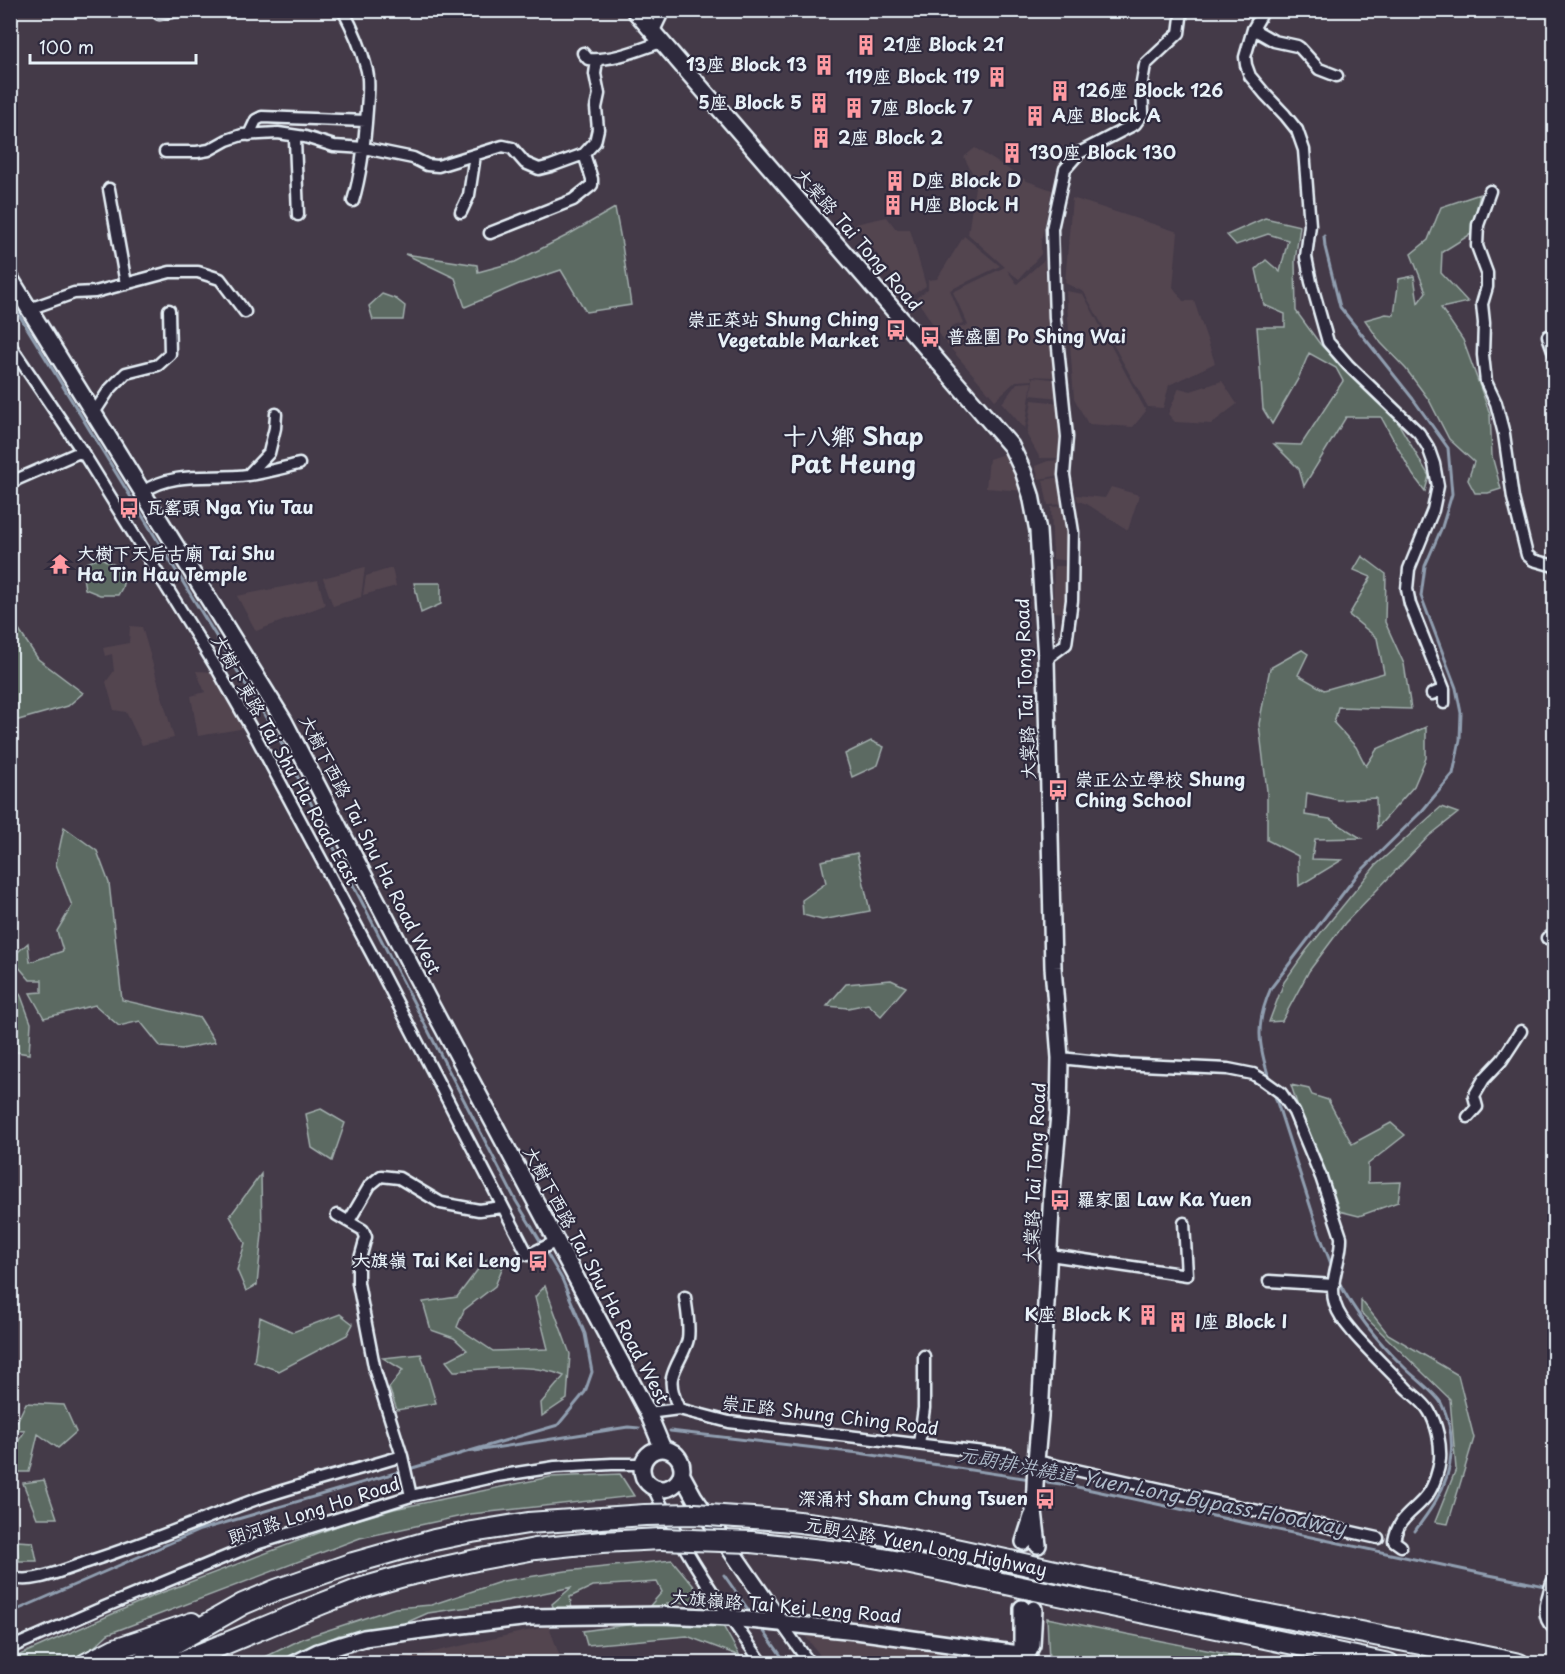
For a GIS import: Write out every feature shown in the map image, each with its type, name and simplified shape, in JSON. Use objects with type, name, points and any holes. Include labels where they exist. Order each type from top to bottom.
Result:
[{"type":"highway","name":"元朗公路 Yuen Long Highway","points":[[137,1664],[243,1604],[276,1590],[353,1563],[434,1540],[528,1523],[695,1514],[807,1523],[897,1538],[1128,1587],[1437,1646],[1519,1664]]},
{"type":"highway","name":"元朗公路 Yuen Long Highway","points":[[176,1664],[362,1588],[443,1567],[503,1554],[564,1545],[661,1539],[752,1542],[849,1553],[1389,1664]]},
{"type":"highway","points":[[86,1664],[115,1649],[243,1604]]},
{"type":"highway","points":[[200,1664],[231,1642]]},
{"type":"street","points":[[159,14],[183,10]]},
{"type":"street","points":[[343,10],[355,32],[367,69],[362,167],[353,201]]},
{"type":"street","name":"大棠路 Tai Tong Road","points":[[634,10],[1011,446],[1031,495],[1038,531],[1046,659],[1053,956],[1060,1058],[1059,1115],[1052,1191],[1036,1461],[1037,1477],[1031,1543]]},
{"type":"street","points":[[583,53],[588,59],[597,60],[623,56],[657,37],[664,10]]},
{"type":"street","points":[[1046,659],[1066,644],[1072,600],[1073,532],[1064,476],[1067,437],[1055,318],[1052,229],[1065,169],[1079,153],[1135,124],[1143,113],[1142,82],[1145,64],[1179,33],[1182,10]]},
{"type":"street","points":[[1248,10],[1262,13],[1252,28],[1245,57],[1246,65],[1251,76],[1265,94],[1297,130],[1304,150],[1310,225],[1306,257],[1328,342],[1348,365],[1419,433],[1428,447],[1434,464],[1438,486],[1433,510],[1408,569],[1407,590],[1410,604],[1444,689],[1444,703]]},
{"type":"street","points":[[1252,28],[1274,41],[1300,48],[1319,69],[1337,76]]},
{"type":"street","points":[[165,152],[209,150],[234,137],[278,133],[334,146],[364,148],[413,158],[427,165],[438,165],[507,146],[512,148],[525,163],[539,169],[584,154],[595,142],[598,129],[596,108],[599,94],[595,74],[597,60]]},
{"type":"street","points":[[249,135],[256,120],[262,117],[366,121]]},
{"type":"street","points":[[298,136],[295,140],[298,215]]},
{"type":"street","points":[[490,233],[573,200],[583,193],[591,185],[592,178],[584,154]]},
{"type":"street","points":[[461,212],[469,195],[475,155]]},
{"type":"street","points":[[109,189],[126,284]]},
{"type":"street","points":[[1490,191],[1478,225],[1478,246],[1487,273],[1482,304],[1486,382],[1496,403],[1504,434],[1513,498],[1527,555],[1533,560],[1554,566]]},
{"type":"street","points":[[29,309],[74,293],[95,292],[170,272],[198,272],[220,279],[245,312]]},
{"type":"street","name":"大樹下西路 Tai Shu Ha Road West","points":[[10,278],[284,721],[437,1016],[648,1413],[663,1449],[673,1452],[680,1459],[683,1467],[682,1475],[694,1497],[776,1623],[810,1664]]},
{"type":"street","points":[[94,412],[109,390],[126,373],[159,365],[170,354],[169,310]]},
{"type":"street","points":[[1548,336],[1554,353]]},
{"type":"street","name":"大樹下東路 Tai Shu Ha Road East","points":[[10,345],[82,451],[216,667],[255,735],[528,1255],[557,1241]]},
{"type":"street","points":[[248,476],[269,453],[276,414]]},
{"type":"street","points":[[10,484],[82,451]]},
{"type":"street","points":[[143,492],[162,481],[248,476],[299,464]]},
{"type":"street","points":[[1432,694],[1444,689]]},
{"type":"street","points":[[1468,1117],[1477,1107],[1474,1096],[1484,1079],[1502,1060],[1521,1031]]},
{"type":"street","points":[[1060,1058],[1119,1064],[1228,1069],[1253,1074],[1281,1093],[1294,1112],[1341,1237],[1340,1260],[1334,1290],[1341,1318],[1428,1410],[1437,1430],[1440,1461],[1437,1473],[1428,1493],[1403,1519],[1396,1530],[1394,1541],[1401,1546]]},
{"type":"street","points":[[349,1221],[370,1185],[381,1176],[399,1178],[441,1203],[479,1210],[503,1207]]},
{"type":"street","points":[[337,1215],[363,1230],[366,1237],[358,1266],[358,1283],[375,1371],[402,1456],[411,1493]]},
{"type":"street","points":[[1050,1255],[1187,1275],[1184,1223]]},
{"type":"street","points":[[1269,1281],[1334,1290]]},
{"type":"street","points":[[679,1409],[672,1381],[687,1342],[689,1321],[685,1297]]},
{"type":"street","points":[[920,1444],[924,1408],[924,1356]]},
{"type":"street","name":"崇正路 Shung Ching Road","points":[[648,1413],[679,1409],[729,1422],[1009,1455]]},
{"type":"street","points":[[663,1449],[654,1450],[646,1456],[642,1464],[642,1473],[646,1481],[660,1489],[674,1486],[682,1475]]},
{"type":"street","points":[[10,1575],[17,1579],[36,1578],[62,1571],[138,1546],[259,1498],[402,1456]]},
{"type":"street","points":[[1036,1461],[1378,1538]]},
{"type":"street","name":"朗河路 Long Ho Road","points":[[10,1648],[259,1543],[411,1493],[555,1467],[642,1464]]},
{"type":"street","points":[[653,1487],[662,1507],[763,1664]]},
{"type":"street","points":[[1553,1588],[1547,1614],[1551,1623],[1554,1624]]},
{"type":"street","points":[[1027,1659],[1032,1645],[1028,1609]]},
{"type":"street","name":"大旗嶺路 Tai Kei Leng Road","points":[[294,1664],[318,1652],[364,1638],[531,1617],[663,1615],[734,1619],[856,1631],[1027,1659]]},
{"type":"shaded area","points":[[975,148],[1027,181],[1052,190],[1041,241],[1041,254],[1019,279],[1007,270],[1017,284],[1044,260],[1055,377],[1031,376],[1033,380],[1016,381],[995,400],[946,343],[955,336],[955,329],[968,325],[953,292],[1005,267],[968,234],[976,180],[964,157]]},
{"type":"shaded area","points":[[1072,198],[1178,232],[1173,287],[1183,301],[1194,301],[1215,363],[1169,385],[1163,408],[1148,407],[1084,292],[1065,283]]},
{"type":"shaded area","points":[[887,217],[896,229],[910,229],[926,286],[909,297],[855,224]]},
{"type":"shaded area","points":[[964,236],[1000,266],[950,290],[963,323],[951,327],[952,335],[943,340],[916,298],[928,289],[928,280],[937,279]]},
{"type":"shaded area","points":[[1066,291],[1083,294],[1146,411],[1133,427],[1088,424],[1074,398]]},
{"type":"shaded area","points":[[1033,377],[1061,380],[1059,398],[1031,395]]},
{"type":"shaded area","points":[[1222,381],[1237,404],[1211,424],[1175,422],[1168,414],[1179,388],[1191,391]]},
{"type":"shaded area","points":[[1032,382],[1025,429],[1002,403],[1017,383]]},
{"type":"shaded area","points":[[1032,400],[1061,403],[1059,458],[1040,458],[1027,435]]},
{"type":"shaded area","points":[[1010,452],[1023,491],[986,488],[989,459]]},
{"type":"shaded area","points":[[1063,460],[1062,475],[1039,479],[1035,466],[1048,461]]},
{"type":"shaded area","points":[[1061,477],[1066,504],[1048,505],[1043,480]]},
{"type":"shaded area","points":[[1111,487],[1139,495],[1128,530],[1087,504],[1078,501],[1076,495],[1105,498]]},
{"type":"shaded area","points":[[1066,506],[1070,561],[1053,559],[1051,507]]},
{"type":"shaded area","points":[[1054,566],[1067,566],[1066,613],[1053,612]]},
{"type":"shaded area","points":[[365,567],[361,597],[333,606],[323,578]]},
{"type":"shaded area","points":[[392,568],[396,586],[363,595],[366,576]]},
{"type":"shaded area","points":[[318,580],[325,605],[256,631],[237,596]]},
{"type":"shaded area","points":[[130,626],[142,627],[174,738],[142,745],[126,712],[114,710],[106,682],[114,671],[112,654],[105,656],[103,648],[129,643]]},
{"type":"shaded area","points":[[196,671],[217,672],[246,728],[198,736],[191,696],[205,692]]},
{"type":"shaded area","points":[[549,1626],[562,1663],[384,1663]]},
{"type":"shaded area","points":[[802,1632],[1017,1659],[1016,1664],[826,1663]]},
{"type":"green space","points":[[1480,194],[1471,234],[1442,252],[1441,273],[1468,302],[1441,308],[1463,340],[1490,414],[1492,456],[1501,489],[1488,493],[1475,493],[1468,480],[1474,462],[1449,439],[1429,400],[1406,369],[1381,343],[1365,320],[1386,314],[1394,315],[1399,279],[1414,276],[1418,303],[1426,292],[1411,254],[1428,240],[1441,207]]},
{"type":"green space","points":[[615,208],[631,305],[586,312],[561,270],[519,284],[465,307],[455,278],[405,254],[477,265],[478,272],[515,262]]},
{"type":"green space","points":[[1265,218],[1300,226],[1295,261],[1296,311],[1320,344],[1397,421],[1429,476],[1425,491],[1413,475],[1381,417],[1346,417],[1304,486],[1299,469],[1274,444],[1301,445],[1343,381],[1336,368],[1309,353],[1298,379],[1272,424],[1263,409],[1257,327],[1285,327],[1285,314],[1264,305],[1256,269],[1266,260],[1280,272],[1288,240],[1268,234],[1236,245],[1227,235]]},
{"type":"green space","points":[[382,294],[396,299],[405,306],[403,320],[373,320],[369,306]]},
{"type":"green space","points":[[1362,556],[1386,574],[1385,622],[1404,664],[1411,709],[1338,707],[1334,723],[1356,747],[1366,766],[1377,749],[1426,727],[1426,758],[1414,786],[1377,828],[1376,798],[1338,800],[1307,793],[1305,815],[1330,819],[1361,838],[1315,839],[1312,859],[1342,860],[1299,886],[1298,856],[1267,840],[1267,791],[1259,724],[1270,668],[1302,650],[1308,654],[1298,675],[1324,690],[1384,673],[1377,638],[1349,615],[1371,577],[1354,570]]},
{"type":"green space","points":[[101,558],[117,566],[125,575],[118,595],[100,595],[85,589],[82,571],[86,563]]},
{"type":"green space","points":[[414,583],[441,583],[441,604],[421,613]]},
{"type":"green space","points":[[10,617],[38,659],[83,693],[68,706],[15,721],[10,700]]},
{"type":"green space","points":[[871,741],[884,747],[878,765],[852,777],[845,754]]},
{"type":"green space","points":[[1441,807],[1458,813],[1429,836],[1345,923],[1309,971],[1282,1021],[1269,1022],[1284,982],[1306,951],[1376,865]]},
{"type":"green space","points":[[64,827],[97,851],[109,883],[122,1000],[200,1018],[215,1042],[182,1049],[161,1047],[140,1021],[119,1026],[95,1005],[44,1018],[30,993],[42,992],[42,980],[30,980],[11,958],[28,943],[30,962],[63,951],[57,931],[72,906],[56,864]]},
{"type":"green space","points":[[857,853],[870,911],[822,920],[803,915],[802,900],[826,883],[821,861]]},
{"type":"green space","points":[[11,980],[21,996],[31,1023],[29,1054],[11,1051]]},
{"type":"green space","points":[[891,980],[906,987],[881,1016],[868,1004],[848,1008],[827,1006],[846,984]]},
{"type":"green space","points":[[1291,1085],[1309,1089],[1312,1095],[1328,1100],[1352,1144],[1391,1123],[1405,1135],[1368,1164],[1368,1183],[1401,1182],[1398,1202],[1359,1216],[1331,1209]]},
{"type":"green space","points":[[321,1109],[345,1123],[332,1161],[312,1148],[306,1114]]},
{"type":"green space","points":[[261,1174],[262,1234],[257,1285],[246,1291],[237,1270],[245,1243],[230,1216]]},
{"type":"green space","points":[[508,1254],[495,1286],[464,1310],[457,1327],[493,1351],[548,1349],[535,1297],[545,1286],[570,1354],[567,1399],[542,1416],[541,1403],[564,1376],[524,1368],[454,1371],[446,1361],[467,1350],[454,1338],[431,1330],[423,1302],[457,1297],[485,1260]]},
{"type":"green space","points":[[1361,1300],[1388,1334],[1458,1375],[1474,1438],[1448,1524],[1435,1522],[1456,1469],[1450,1399],[1361,1313]]},
{"type":"green space","points":[[340,1314],[353,1324],[347,1335],[279,1371],[254,1362],[260,1317],[293,1332]]},
{"type":"green space","points":[[421,1354],[436,1403],[397,1410],[389,1388],[403,1370],[383,1358]]},
{"type":"green space","points":[[26,1403],[64,1405],[76,1432],[58,1448],[38,1434],[29,1472],[18,1472],[14,1448],[25,1431],[13,1430]]},
{"type":"green space","points":[[620,1474],[634,1496],[471,1514],[360,1538],[108,1634],[93,1648],[63,1663],[11,1663],[11,1660],[22,1654],[153,1596],[340,1525],[394,1509],[550,1477]]},
{"type":"green space","points":[[44,1480],[57,1518],[37,1518],[23,1483]]},
{"type":"green space","points":[[17,1541],[33,1542],[37,1561],[19,1561]]},
{"type":"green space","points":[[672,1560],[707,1602],[667,1603],[678,1622],[723,1626],[740,1656],[687,1636],[587,1645],[583,1631],[634,1624],[662,1592],[657,1582],[593,1586],[570,1597],[573,1616],[558,1620],[552,1604],[572,1587],[496,1603],[428,1613],[394,1628],[339,1635],[280,1663],[251,1664],[304,1638],[395,1608],[431,1605],[503,1581],[566,1571]]},
{"type":"green space","points":[[1047,1618],[1271,1663],[1052,1663],[1049,1662]]},
{"type":"waterway","points":[[1270,1081],[1261,1045],[1260,1023],[1271,988],[1357,875],[1422,811],[1453,774],[1460,740],[1461,713],[1456,688],[1421,596],[1425,566],[1442,527],[1452,494],[1448,448],[1413,399],[1340,307],[1324,236]]},
{"type":"waterway","points":[[10,300],[281,742],[516,1201],[542,1244]]},
{"type":"waterway","points":[[1274,1093],[1319,1233],[1333,1269]]},
{"type":"waterway","points":[[463,1453],[558,1425],[585,1392],[592,1372],[585,1334],[562,1279],[545,1250]]},
{"type":"waterway","points":[[1338,1280],[1376,1338],[1438,1399],[1450,1427],[1451,1452],[1447,1477],[1434,1504],[1415,1531]]},
{"type":"waterway","name":"元朗排洪繞道 Yuen Long Bypass Floodway","points":[[475,1451],[628,1427],[639,1428]]},
{"type":"waterway","name":"元朗排洪繞道 Yuen Long Bypass Floodway","points":[[670,1431],[859,1453],[1030,1479]]},
{"type":"waterway","name":"元朗排洪繞道 Yuen Long Bypass Floodway","points":[[409,1469],[463,1453]]},
{"type":"waterway","name":"元朗排洪繞道 Yuen Long Bypass Floodway","points":[[10,1613],[200,1530],[402,1471]]},
{"type":"waterway","name":"元朗排洪繞道 Yuen Long Bypass Floodway","points":[[1039,1481],[1068,1485],[1550,1587]]},
{"type":"waterway","points":[[724,1575],[752,1615]]},
{"type":"waterway","points":[[760,1626],[787,1664]]},
{"type":"tunnel","points":[[1022,1608],[1024,1542]]},
{"type":"tunnel","points":[[1035,1599],[1038,1545]]},
{"type":"place","name":"21座 Block 21","points":[[866,45]]},
{"type":"place","name":"13座 Block 13","points":[[824,65]]},
{"type":"place","name":"119座 Block 119","points":[[997,77]]},
{"type":"place","name":"126座 Block 126","points":[[1060,91]]},
{"type":"place","name":"5座 Block 5","points":[[819,103]]},
{"type":"place","name":"7座 Block 7","points":[[854,108]]},
{"type":"place","name":"A座 Block A","points":[[1035,116]]},
{"type":"place","name":"2座 Block 2","points":[[821,138]]},
{"type":"place","name":"130座 Block 130","points":[[1012,153]]},
{"type":"place","name":"D座 Block D","points":[[895,181]]},
{"type":"place","name":"H座 Block H","points":[[893,205]]},
{"type":"place","name":"崇正菜站 Shung Ching Vegetable Market","points":[[896,330]]},
{"type":"place","name":"普盛圍 Po Shing Wai","points":[[930,337]]},
{"type":"place","name":"瓦窰頭 Nga Yiu Tau","points":[[129,508]]},
{"type":"place","name":"大樹下天后古廟 Tai Shu Ha Tin Hau Temple","points":[[60,564]]},
{"type":"place","name":"崇正公立學校 Shung Ching School","points":[[1058,790]]},
{"type":"place","name":"羅家園 Law Ka Yuen","points":[[1060,1200]]},
{"type":"place","name":"大旗嶺 Tai Kei Leng","points":[[538,1261]]},
{"type":"place","name":"K座 Block K","points":[[1148,1315]]},
{"type":"place","name":"I座 Block I","points":[[1178,1322]]},
{"type":"place","name":"深涌村 Sham Chung Tsuen","points":[[1045,1499]]},
{"type":"district","name":"十八鄉 Shap Pat Heung","points":[[853,451]]}]
